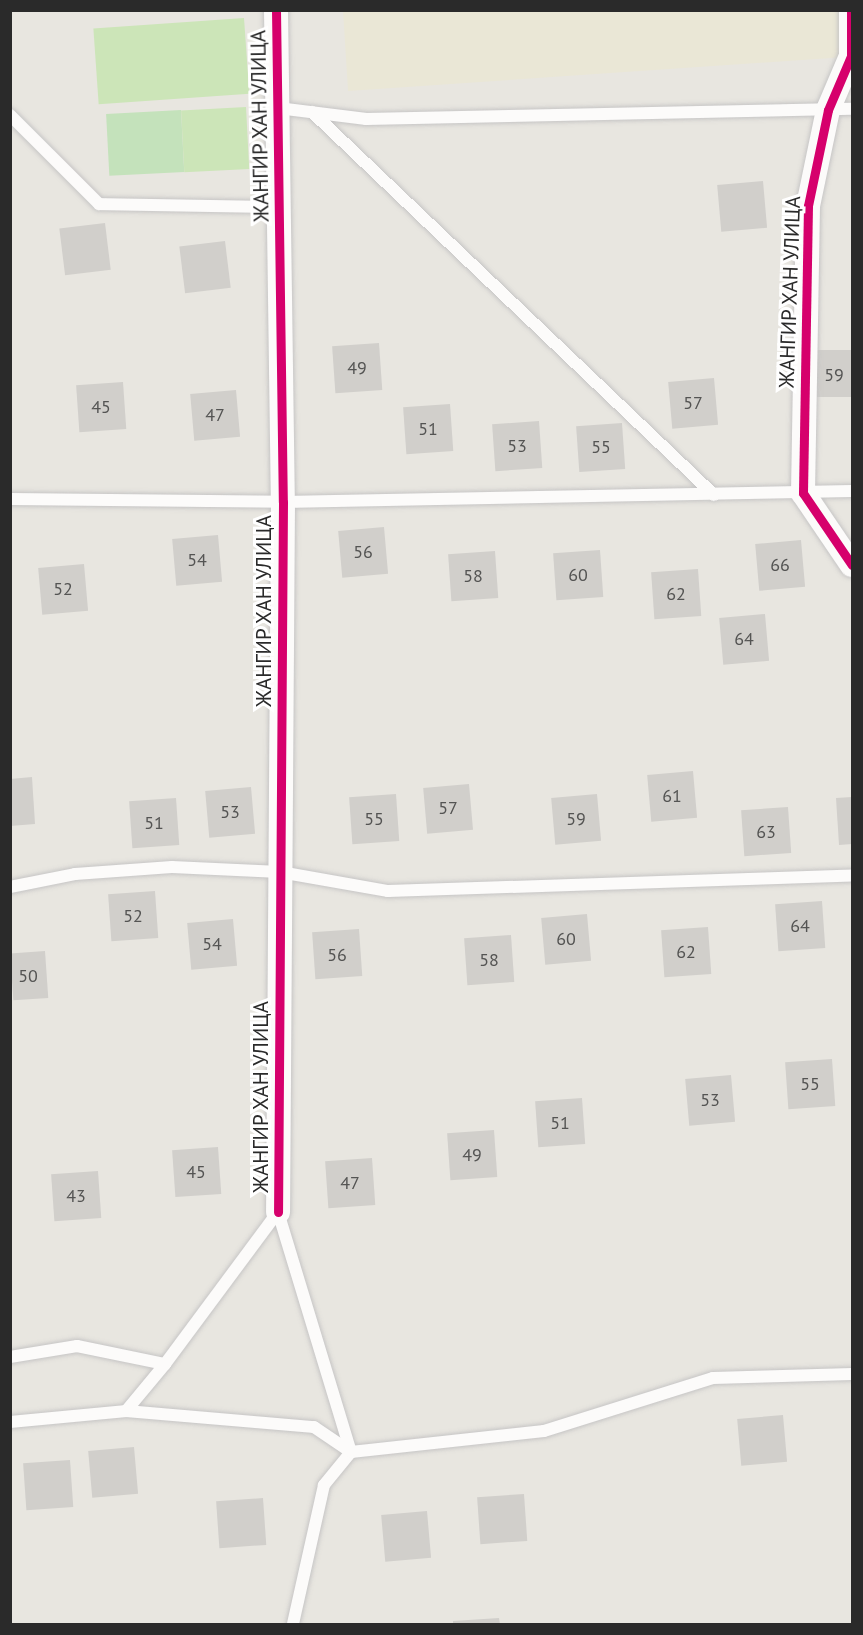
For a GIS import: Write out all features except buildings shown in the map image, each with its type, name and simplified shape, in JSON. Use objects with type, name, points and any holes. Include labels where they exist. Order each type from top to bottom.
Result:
[{"type":"street","name":"ЖАНГИР ХАН УЛИЦА","points":[[276,10],[283,502],[278,1212]]},
{"type":"street","name":"ЖАНГИР ХАН УЛИЦА","points":[[803,493],[808,206],[828,110],[851,56],[851,10]]},
{"type":"street","points":[[803,493],[852,565]]},
{"type":"lane","points":[[278,108],[366,119],[852,109]]},
{"type":"lane","points":[[312,112],[714,495]]},
{"type":"lane","points":[[10,115],[99,204],[279,207]]},
{"type":"lane","points":[[10,499],[283,502],[852,491]]},
{"type":"lane","points":[[10,887],[75,874],[172,867],[280,872],[388,891],[852,876]]},
{"type":"lane","points":[[126,1411],[165,1364],[278,1212]]},
{"type":"lane","points":[[278,1212],[351,1452]]},
{"type":"lane","points":[[10,1357],[77,1346],[165,1364]]},
{"type":"lane","points":[[10,1422],[126,1411],[314,1427],[351,1452],[544,1431],[713,1378],[852,1374]]},
{"type":"lane","points":[[293,1624],[324,1485],[351,1452]]},
{"type":"shaded area","points":[[343,11],[843,11],[846,57],[348,91]]},
{"type":"green space","points":[[244,18],[249,94],[99,104],[93,29]]},
{"type":"green space","points":[[246,107],[249,169],[184,172],[181,110]]},
{"type":"green space","points":[[181,110],[184,172],[109,176],[106,114]]},
{"type":"cycle path","points":[[276,10],[283,502],[278,1212]]},
{"type":"cycle path","points":[[851,10],[851,56],[828,110],[808,206],[803,493],[852,565]]}]
